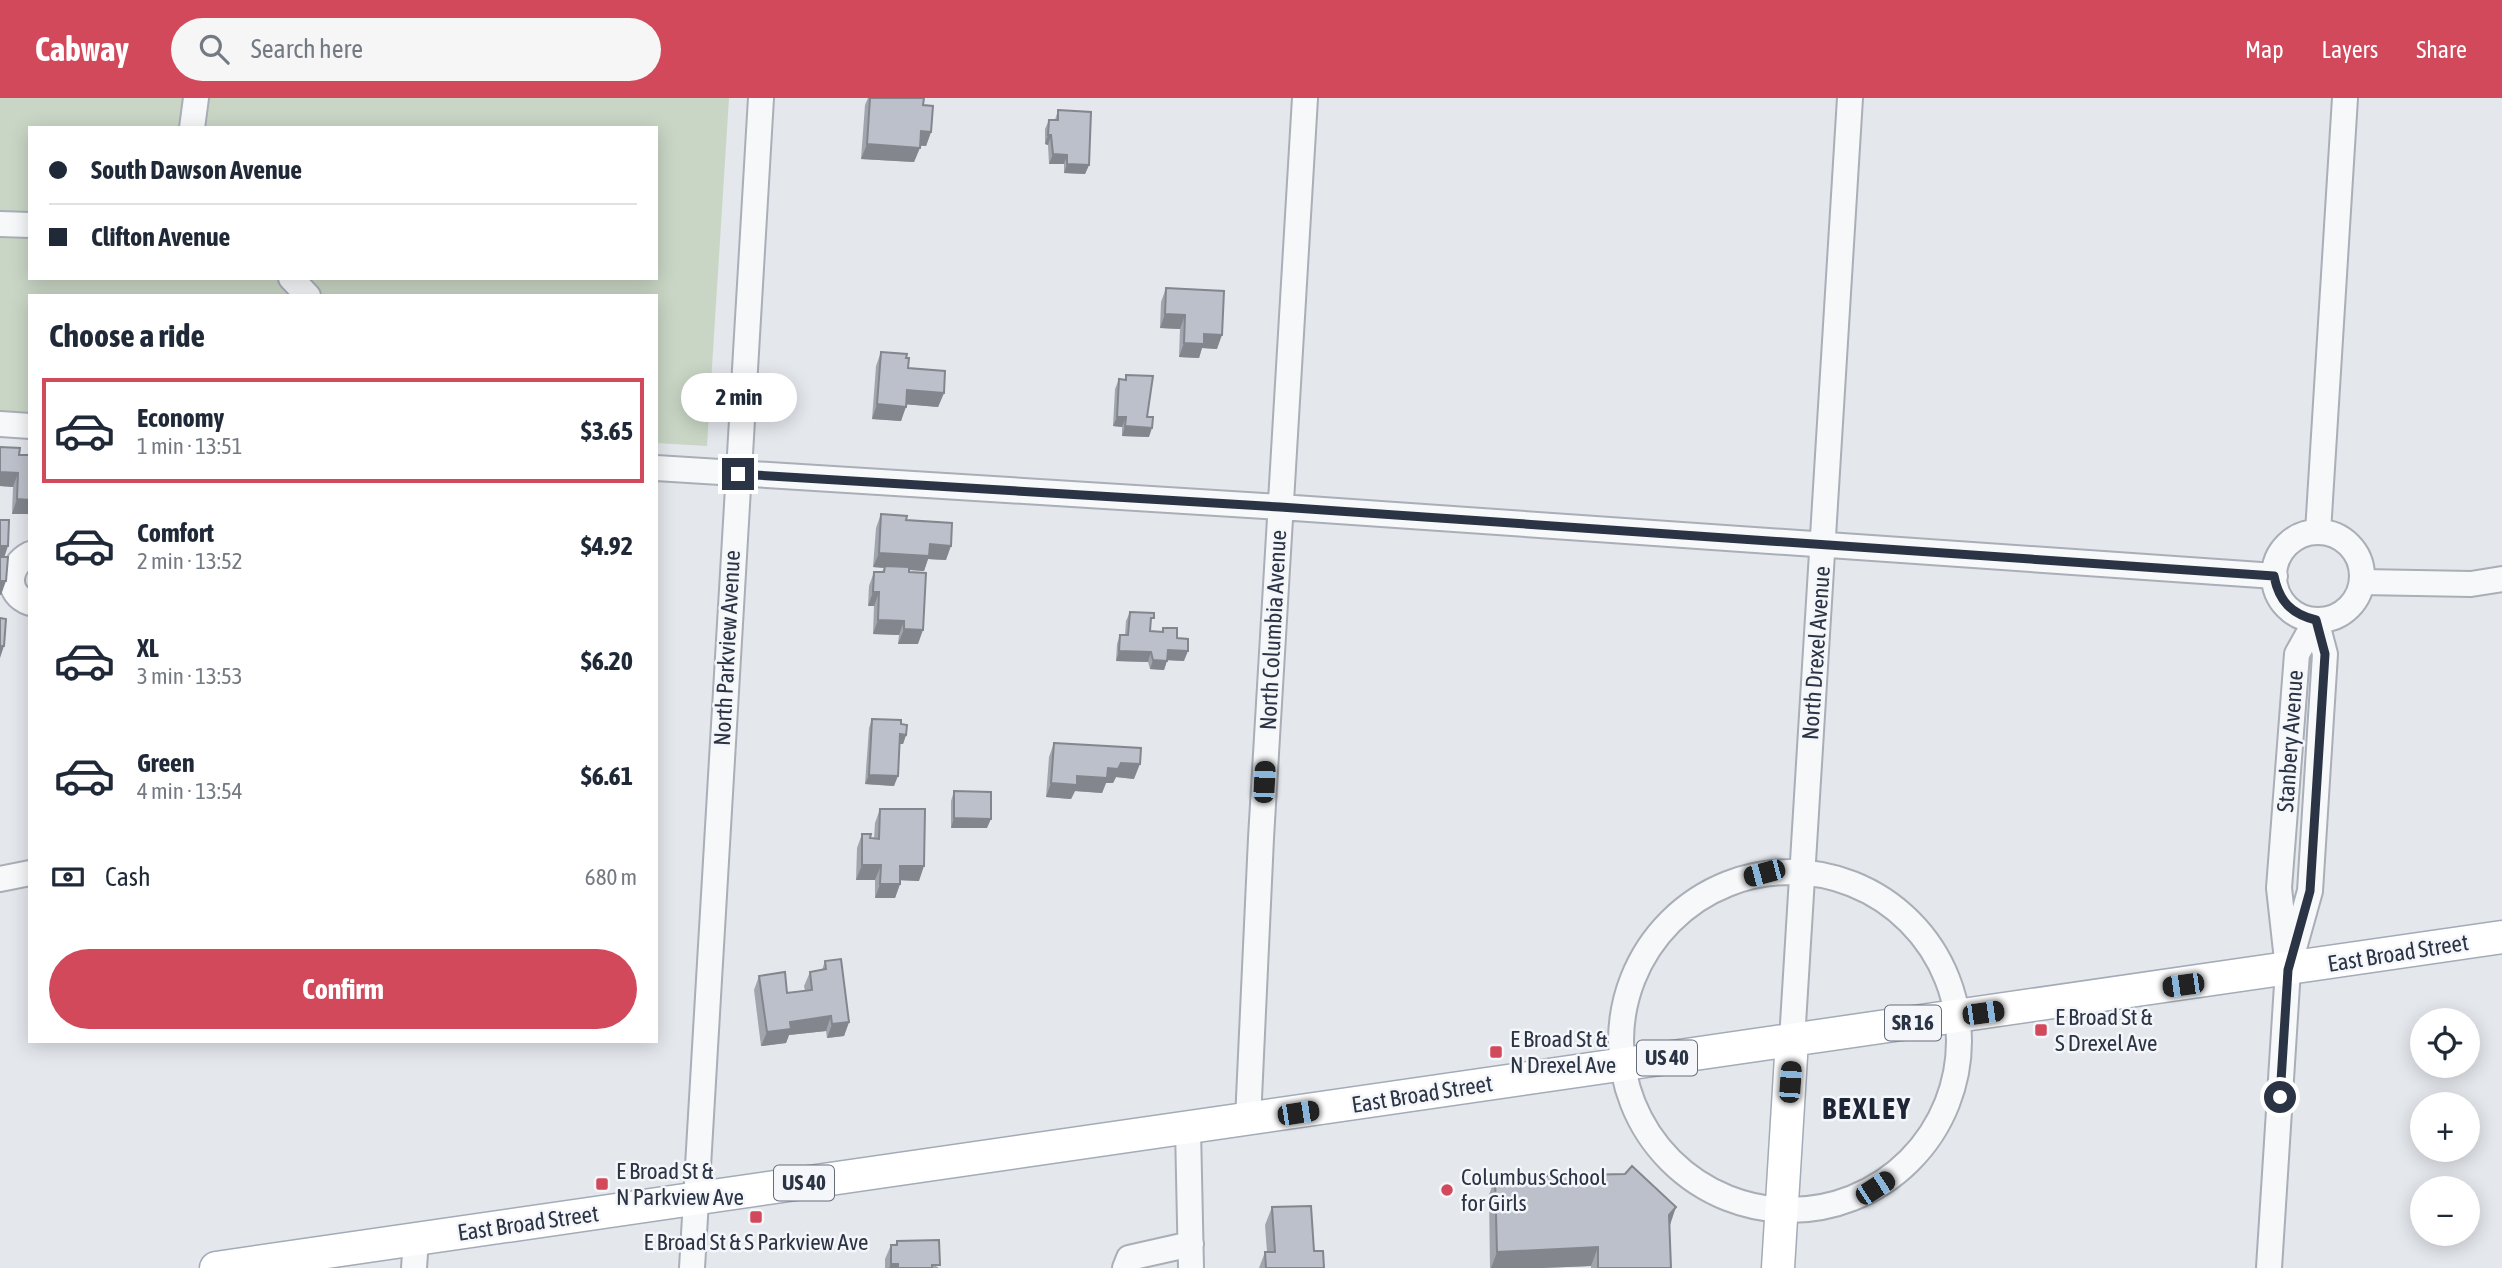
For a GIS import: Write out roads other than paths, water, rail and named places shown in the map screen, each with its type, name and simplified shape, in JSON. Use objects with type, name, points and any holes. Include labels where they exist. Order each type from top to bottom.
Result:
[{"type":"main road","name":"East Broad Street","points":[[216,1268],[415,1254],[696,1198],[2502,937]]},
{"type":"main road","points":[[1778,1268],[1792,1040]]},
{"type":"street","points":[[192,126],[195,98]]},
{"type":"street","name":"North Parkview Avenue","points":[[692,1268],[761,98]]},
{"type":"street","name":"North Columbia Avenue","points":[[1248,1120],[1261,838],[1305,98]]},
{"type":"street","name":"North Drexel Avenue","points":[[1792,1040],[1850,98]]},
{"type":"street","points":[[2318,532],[2345,98]]},
{"type":"street","points":[[0,224],[28,225]]},
{"type":"street","points":[[293,280],[307,294]]},
{"type":"street","points":[[0,424],[28,426]]},
{"type":"street","points":[[658,468],[1280,507],[2274,576]]},
{"type":"street","points":[[2318,532],[2333,534],[2351,547],[2362,568],[2362,582],[2357,597],[2347,608],[2335,616],[2316,620],[2294,612],[2283,602],[2274,576],[2276,563],[2292,541],[2305,534],[2318,532]]},
{"type":"street","points":[[28,555],[16,564],[11,579],[17,595],[28,602]]},
{"type":"street","points":[[2362,582],[2471,584],[2502,579]]},
{"type":"street","name":"Stanbery Avenue","points":[[2269,1268],[2288,970],[2310,891],[2325,654],[2316,620]]},
{"type":"street","points":[[1802,872],[1835,877],[1863,888],[1905,916],[1923,936],[1940,962],[1951,986],[1958,1017],[1960,1050],[1954,1087],[1942,1117],[1922,1148],[1902,1169],[1875,1188],[1850,1199],[1817,1208],[1782,1210],[1752,1206],[1725,1198],[1699,1185],[1660,1151],[1640,1122],[1628,1093],[1622,1064],[1621,1026],[1627,990],[1642,955],[1666,924],[1693,900],[1728,882],[1764,873],[1802,872]]},
{"type":"street","points":[[0,879],[28,873]]},
{"type":"street","points":[[1125,1268],[1129,1258],[1191,1256],[1188,1129]]},
{"type":"place","name":"E Broad St & S Drexel Ave","points":[[2041,1030]]},
{"type":"place","name":"E Broad St & N Drexel Ave","points":[[1496,1052]]},
{"type":"place","name":"E Broad St & N Parkview Ave","points":[[602,1184]]},
{"type":"place","name":"Columbus School for Girls","points":[[1447,1190]]},
{"type":"place","name":"E Broad St & S Parkview Ave","points":[[756,1217]]},
{"type":"district","name":"BEXLEY","points":[[1867,1109]]}]
